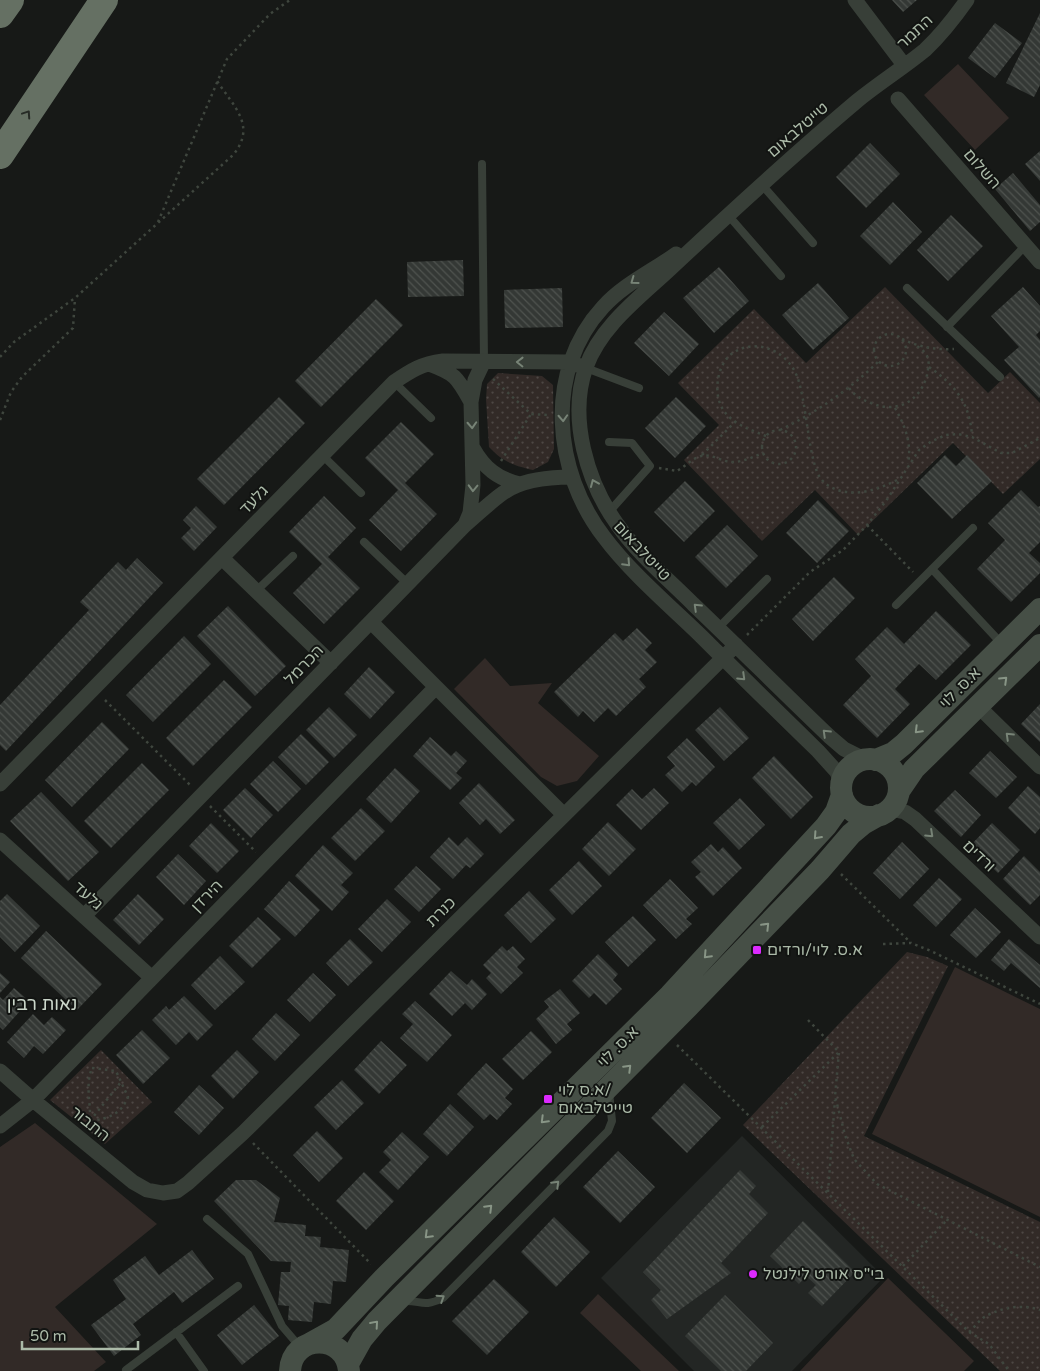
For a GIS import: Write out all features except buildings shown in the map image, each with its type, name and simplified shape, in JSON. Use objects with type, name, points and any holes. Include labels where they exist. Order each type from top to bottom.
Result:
[{"type":"highway","points":[[0,14],[10,0]]},
{"type":"highway","points":[[0,155],[104,0]]},
{"type":"main road","name":"א.ס. לוי","points":[[871,760],[893,753],[904,744],[1040,609]]},
{"type":"main road","name":"א.ס. לוי","points":[[348,1368],[362,1339],[394,1303],[664,1032],[851,834],[889,805],[914,769],[1040,645]]},
{"type":"main road","points":[[871,760],[891,768],[898,783],[889,805],[870,817],[852,811],[846,804],[842,790],[844,776],[850,768],[857,762],[871,760]]},
{"type":"main road","name":"א.ס. לוי","points":[[295,1358],[336,1329],[384,1278],[670,995],[826,826],[836,812],[842,790]]},
{"type":"main road","points":[[295,1358],[323,1342],[337,1348],[344,1355],[348,1368]]},
{"type":"street","points":[[855,0],[904,65]]},
{"type":"street","name":"התמר","points":[[904,65],[937,38],[967,0]]},
{"type":"street","name":"טייטלבאום","points":[[871,760],[844,749],[830,737],[633,544],[618,526],[598,493],[589,472],[583,447],[580,406],[581,388],[586,368],[598,343],[615,320],[723,219],[858,100],[904,65]]},
{"type":"street","name":"השלום","points":[[898,99],[1040,262]]},
{"type":"street","name":"טייטלבאום","points":[[723,219],[672,257],[638,277],[602,308],[589,325],[578,342],[569,362],[564,385],[562,416],[566,450],[572,478],[582,501],[604,537],[640,576],[831,765],[837,772],[842,790]]},
{"type":"street","points":[[464,526],[470,513],[473,499],[471,402],[475,380],[484,361]]},
{"type":"street","name":"גלעד","points":[[0,784],[394,382],[411,370],[427,363],[484,361],[569,362],[586,368]]},
{"type":"street","points":[[427,363],[446,370],[456,377],[471,402]]},
{"type":"street","points":[[473,448],[480,461],[494,474],[508,481],[520,484]]},
{"type":"street","name":"הכרמל","points":[[84,916],[464,526],[504,492],[520,484],[548,478],[572,478]]},
{"type":"street","points":[[222,558],[331,663]]},
{"type":"street","points":[[371,622],[564,815]]},
{"type":"street","name":"כנרת","points":[[163,1193],[177,1192],[243,1132],[736,645]]},
{"type":"street","name":"הירדן","points":[[0,1126],[33,1100],[436,688]]},
{"type":"street","points":[[978,706],[1040,766]]},
{"type":"street","name":"ורדים","points":[[889,805],[905,812],[914,819],[1040,937]]},
{"type":"street","name":"גלעד","points":[[0,840],[152,978]]},
{"type":"street","name":"התבור","points":[[0,1071],[133,1182],[147,1190],[163,1193]]},
{"type":"lane","points":[[482,164],[484,361]]},
{"type":"lane","points":[[762,185],[813,243]]},
{"type":"lane","points":[[723,219],[781,276]]},
{"type":"lane","points":[[947,326],[1026,246]]},
{"type":"lane","points":[[907,288],[1000,378]]},
{"type":"lane","points":[[586,368],[639,388]]},
{"type":"lane","points":[[394,382],[431,418]]},
{"type":"lane","points":[[609,442],[632,444],[650,466],[609,512]]},
{"type":"lane","points":[[322,455],[361,493]]},
{"type":"lane","points":[[896,605],[973,528]]},
{"type":"lane","points":[[364,542],[408,584]]},
{"type":"lane","points":[[256,591],[293,556]]},
{"type":"lane","points":[[932,569],[1004,646]]},
{"type":"lane","points":[[718,628],[767,579]]},
{"type":"lane","points":[[394,1303],[406,1300],[425,1304],[443,1298],[608,1131],[612,1121],[609,1087]]},
{"type":"lane","points":[[207,1219],[248,1254],[295,1358]]},
{"type":"lane","points":[[126,1370],[238,1286]]},
{"type":"lane","points":[[176,1332],[204,1371]]},
{"type":"path","points":[[158,223],[227,59],[270,14],[290,0]]},
{"type":"path","points":[[0,356],[14,342],[75,298],[242,145],[243,121],[217,81]]},
{"type":"path","points":[[0,420],[11,392],[22,377],[73,328],[75,298]]},
{"type":"path","points":[[849,388],[855,396],[878,406],[895,408],[917,395],[924,385],[929,367],[927,356],[916,346],[896,335],[885,334],[877,340],[874,350],[875,357],[888,366],[894,365],[901,360],[905,345],[900,338]]},
{"type":"path","points":[[766,436],[735,422],[724,412],[718,401],[717,385],[721,370],[730,356],[745,348],[764,346],[779,353],[790,362],[797,375],[807,417],[814,462],[820,479],[834,489],[848,493],[865,493],[900,479]]},
{"type":"path","points":[[916,346],[943,350],[969,348]]},
{"type":"path","points":[[484,361],[485,372],[531,414],[562,416]]},
{"type":"path","points":[[780,430],[786,432],[795,442],[796,447],[792,458],[786,463],[774,464],[763,453],[762,447],[766,436],[807,417],[849,388],[879,361]]},
{"type":"path","points":[[929,367],[944,377],[966,405],[971,419],[972,437]]},
{"type":"path","points":[[895,408],[903,422],[910,451],[908,466]]},
{"type":"path","points":[[494,474],[531,414]]},
{"type":"path","points":[[650,466],[677,471],[701,456],[735,422]]},
{"type":"path","points":[[736,645],[810,572],[843,550],[867,525],[919,450],[932,441],[946,435],[958,434],[972,437],[1001,453],[1012,453],[1040,438]]},
{"type":"path","points":[[701,456],[708,455],[720,461],[733,462],[763,453]]},
{"type":"path","points":[[867,525],[921,580]]},
{"type":"path","points":[[93,688],[265,862]]},
{"type":"path","points":[[827,861],[911,943],[1040,1004]]},
{"type":"path","points":[[883,944],[911,943]]},
{"type":"path","points":[[808,1020],[839,1052],[828,1193]]},
{"type":"path","points":[[664,1032],[969,1332],[989,1344],[1009,1371]]},
{"type":"path","points":[[762,1128],[839,1052]]},
{"type":"path","points":[[92,1068],[116,1071],[128,1097],[125,1105],[116,1115],[90,1122],[88,1078],[92,1068]]},
{"type":"path","points":[[76,1135],[90,1122],[121,1082]]},
{"type":"path","points":[[835,1096],[845,1135],[854,1159],[877,1184],[1040,1267]]},
{"type":"path","points":[[243,1132],[384,1278]]},
{"type":"path","points":[[903,1267],[946,1220]]},
{"type":"path","points":[[969,1332],[985,1316],[1001,1310],[1018,1306],[1032,1307],[1040,1310]]},
{"type":"shaded area","points":[[958,64],[1009,118],[975,150],[924,95]]},
{"type":"shaded area","points":[[885,287],[988,393],[1010,372],[1040,403],[1040,459],[1003,494],[953,443],[858,535],[815,490],[762,541],[684,460],[719,425],[678,383],[754,309],[806,363]]},
{"type":"shaded area","points":[[498,373],[542,376],[553,385],[554,449],[548,462],[533,470],[509,462],[489,447],[487,384]]},
{"type":"shaded area","points":[[485,658],[510,686],[552,683],[538,703],[599,756],[577,781],[557,786],[541,777],[454,689]]},
{"type":"shaded area","points":[[907,952],[927,957],[948,966],[864,1136],[1040,1222],[1040,1371],[1000,1371],[743,1125]]},
{"type":"shaded area","points":[[955,967],[1040,1009],[1040,1217],[872,1134]]},
{"type":"shaded area","points":[[101,1050],[152,1102],[105,1144],[50,1100]]},
{"type":"shaded area","points":[[35,1123],[157,1224],[55,1307],[106,1362],[94,1371],[0,1371],[0,1147]]},
{"type":"shaded area","points":[[742,1136],[884,1277],[792,1371],[694,1371],[601,1278]]},
{"type":"shaded area","points":[[888,1278],[974,1361],[964,1371],[800,1371]]},
{"type":"shaded area","points":[[598,1294],[679,1371],[641,1371],[580,1313]]},
{"type":"place","name":"א.ס. לוי/ורדים","points":[[757,950]]},
{"type":"place","name":"א.ס לוי/ טייטלבאום","points":[[548,1099]]},
{"type":"place","name":"בי\"ס אורט לילנטל","points":[[753,1274]]},
{"type":"district","name":"נאות רבין","points":[[42,1004]]}]
